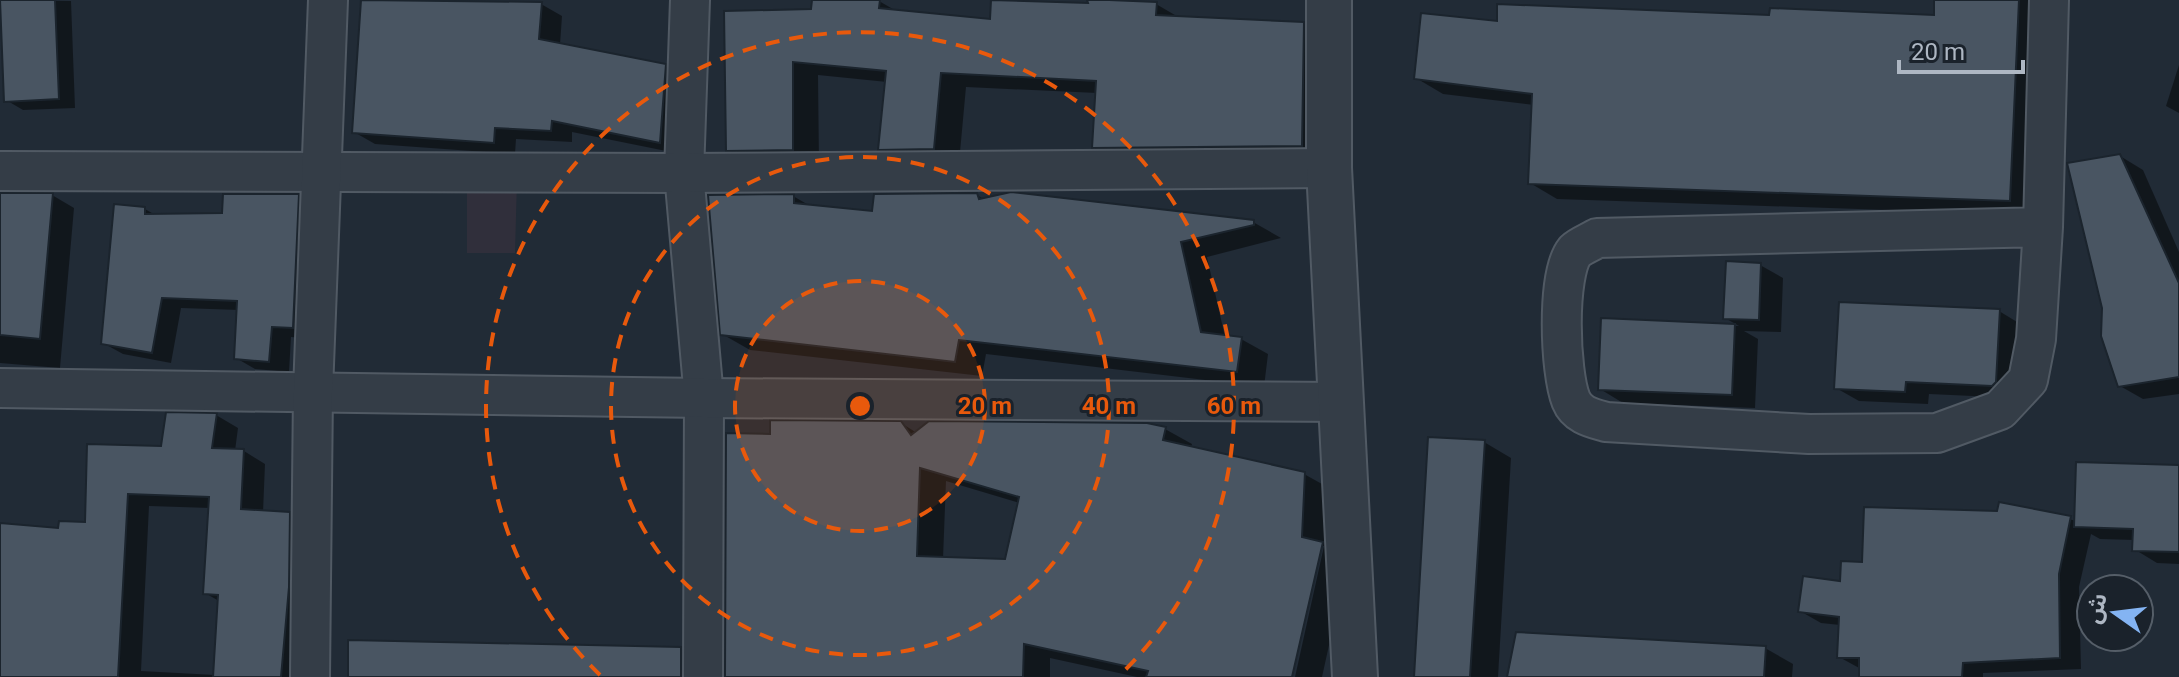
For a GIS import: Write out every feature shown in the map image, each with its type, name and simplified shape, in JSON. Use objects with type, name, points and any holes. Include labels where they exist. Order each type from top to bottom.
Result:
[{"type":"street","points":[[310,677],[313,391],[328,0]]},
{"type":"street","points":[[690,0],[684,173],[704,398],[703,677]]},
{"type":"street","points":[[1329,0],[1329,168],[1355,677]]},
{"type":"street","points":[[2043,227],[1597,238],[1575,251],[1563,284],[1561,332],[1571,401],[1585,416],[1606,422],[1809,434],[1937,433],[2000,410],[2028,380],[2036,339],[2043,227],[2049,0]]},
{"type":"street","points":[[0,171],[684,173],[1329,168]]},
{"type":"street","points":[[0,388],[704,398],[1343,402]]},
{"type":"shaded area","points":[[467,179],[517,180],[515,253],[467,253]]},
{"type":"building","points":[[0,0],[55,0],[59,99],[4,102]]},
{"type":"building","points":[[361,0],[542,2],[539,39],[666,64],[660,143],[552,121],[551,131],[495,128],[494,143],[352,133]]},
{"type":"building","points":[[812,0],[880,0],[879,8],[990,19],[991,0],[1157,2],[1156,15],[1304,22],[1302,146],[1092,148],[1096,81],[941,73],[934,149],[878,150],[886,71],[793,62],[793,150],[726,151],[724,11],[811,9]]},
{"type":"building","points":[[1934,0],[2019,0],[2010,201],[1528,184],[1532,94],[1414,79],[1421,13],[1497,21],[1497,4],[1769,15],[1770,8],[1934,15]]},
{"type":"building","points":[[2120,154],[2179,283],[2179,377],[2118,387],[2101,336],[2102,308],[2067,163]]},
{"type":"building","points":[[1011,192],[1254,220],[1254,225],[1181,242],[1201,332],[1242,337],[1237,372],[959,340],[955,362],[720,335],[708,195],[794,194],[794,203],[872,211],[874,194],[977,193],[979,199]]},
{"type":"building","points":[[0,193],[53,193],[40,339],[0,335]]},
{"type":"building","points":[[223,194],[299,194],[293,328],[272,327],[269,362],[234,359],[237,301],[162,298],[152,353],[101,344],[114,204],[145,207],[145,214],[222,213]]},
{"type":"building","points":[[1726,261],[1761,263],[1759,320],[1723,319]]},
{"type":"building","points":[[1839,302],[2000,309],[1996,382],[1992,386],[1906,382],[1905,392],[1834,389]]},
{"type":"building","points":[[1601,318],[1735,324],[1732,395],[1598,390]]},
{"type":"building","points":[[166,412],[217,413],[212,448],[244,449],[241,509],[290,512],[289,587],[281,677],[213,677],[218,595],[203,594],[209,497],[128,494],[118,677],[0,677],[0,523],[58,528],[59,521],[85,522],[87,444],[161,446]]},
{"type":"building","points":[[770,420],[901,421],[911,435],[929,421],[1147,423],[1166,427],[1163,440],[1305,472],[1302,537],[1323,542],[1292,677],[1146,677],[1148,671],[1024,644],[1023,677],[725,677],[726,433],[770,434]],"holes":[[[920,468],[1019,497],[1005,559],[917,556]]]},
{"type":"building","points":[[1428,437],[1485,440],[1470,677],[1414,677]]},
{"type":"building","points":[[2076,462],[2179,465],[2179,552],[2132,551],[2133,529],[2074,527]]},
{"type":"building","points":[[1999,502],[2071,516],[2059,574],[2060,658],[1963,663],[1962,677],[1859,677],[1859,658],[1837,658],[1839,617],[1798,612],[1803,576],[1840,581],[1841,561],[1862,562],[1864,507],[1997,511]]},
{"type":"building","points":[[1516,632],[1766,646],[1764,677],[1507,677]]},
{"type":"building","points":[[348,640],[681,647],[681,677],[348,677]]}]
